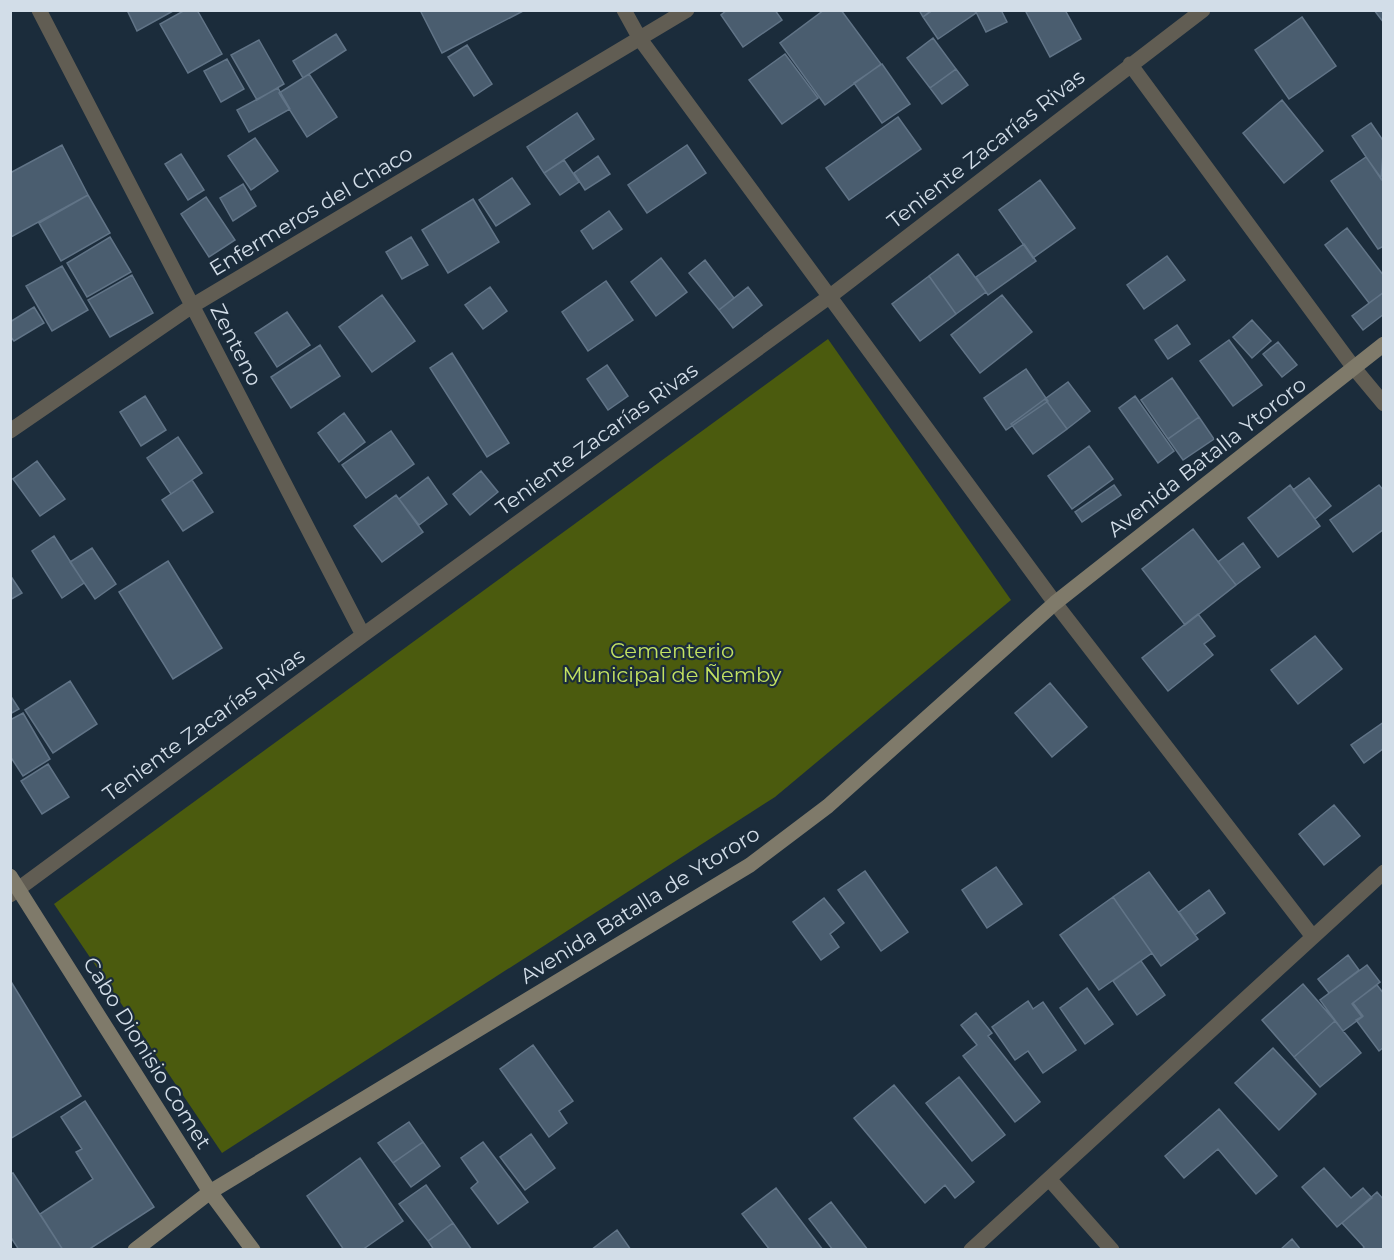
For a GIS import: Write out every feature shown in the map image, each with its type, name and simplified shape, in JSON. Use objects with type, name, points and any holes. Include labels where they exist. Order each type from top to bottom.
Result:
[{"type":"street","name":"Zenteno","points":[[39,10],[363,635]]},
{"type":"street","points":[[624,10],[640,39],[1055,603],[1313,937]]},
{"type":"street","name":"Enfermeros del Chaco","points":[[10,431],[192,306],[687,10]]},
{"type":"street","name":"Teniente Zacarías Rivas","points":[[13,886],[829,297],[1203,10]]},
{"type":"street","points":[[1130,64],[1383,404]]},
{"type":"street","name":"Avenida Batalla Ytororo","points":[[1055,603],[1383,344]]},
{"type":"street","name":"Avenida Batalla de Ytororo","points":[[135,1250],[210,1192],[750,864],[828,806],[1055,603]]},
{"type":"street","points":[[971,1250],[1050,1180],[1383,872]]},
{"type":"street","name":"Cabo Dionisio Comet","points":[[13,886],[210,1192],[253,1250]]},
{"type":"street","points":[[1050,1180],[1112,1250]]},
{"type":"green space","name":"Cementerio Municipal de Ñemby","points":[[828,339],[1011,600],[775,797],[222,1153],[54,904]]},
{"type":"building","points":[[127,10],[173,10],[173,11],[137,31]]},
{"type":"building","points":[[185,10],[197,10],[222,54],[188,73],[160,24]]},
{"type":"building","points":[[420,10],[525,10],[442,53]]},
{"type":"building","points":[[727,10],[775,10],[782,20],[743,47],[721,15]]},
{"type":"building","points":[[824,10],[841,10],[881,64],[825,105],[780,43]]},
{"type":"building","points":[[919,10],[933,10],[923,17]]},
{"type":"building","points":[[932,10],[974,10],[976,13],[938,39],[923,17]]},
{"type":"building","points":[[975,10],[1001,10],[1007,22],[986,32]]},
{"type":"building","points":[[1025,10],[1065,10],[1081,39],[1050,57]]},
{"type":"building","points":[[1374,10],[1384,10],[1384,23]]},
{"type":"building","points":[[1302,17],[1336,66],[1289,99],[1255,50]]},
{"type":"building","points":[[336,34],[346,50],[303,78],[293,61]]},
{"type":"building","points":[[933,38],[956,69],[930,88],[907,58]]},
{"type":"building","points":[[259,40],[284,84],[257,100],[231,55]]},
{"type":"building","points":[[467,45],[492,84],[474,96],[448,57]]},
{"type":"building","points":[[785,54],[818,98],[782,124],[749,80]]},
{"type":"building","points":[[227,59],[244,89],[221,102],[204,71]]},
{"type":"building","points":[[882,64],[910,104],[882,123],[854,83]]},
{"type":"building","points":[[956,69],[968,85],[942,104],[930,88]]},
{"type":"building","points":[[309,74],[337,117],[307,137],[279,93]]},
{"type":"building","points":[[278,88],[290,109],[249,132],[237,110]]},
{"type":"building","points":[[1282,100],[1323,151],[1284,183],[1243,133]]},
{"type":"building","points":[[577,113],[594,139],[544,173],[527,147]]},
{"type":"building","points":[[898,117],[921,149],[849,200],[826,168]]},
{"type":"building","points":[[1371,123],[1384,142],[1381,179],[1352,136]]},
{"type":"building","points":[[255,138],[278,171],[251,190],[228,156]]},
{"type":"building","points":[[62,145],[88,195],[11,237],[10,173]]},
{"type":"building","points":[[687,145],[706,173],[647,213],[628,185]]},
{"type":"building","points":[[181,154],[204,190],[188,200],[165,164]]},
{"type":"building","points":[[598,156],[610,174],[585,190],[574,173]]},
{"type":"building","points":[[1366,157],[1384,182],[1384,246],[1378,249],[1331,181]]},
{"type":"building","points":[[564,160],[579,182],[560,195],[544,173]]},
{"type":"building","points":[[512,178],[530,204],[496,226],[479,200]]},
{"type":"building","points":[[1040,180],[1075,228],[1033,258],[999,210]]},
{"type":"building","points":[[243,184],[256,206],[233,221],[220,198]]},
{"type":"building","points":[[88,195],[110,233],[61,261],[39,223]]},
{"type":"building","points":[[206,197],[235,240],[209,257],[181,214]]},
{"type":"building","points":[[473,199],[499,242],[448,273],[422,230]]},
{"type":"building","points":[[609,211],[622,229],[593,249],[581,231]]},
{"type":"building","points":[[1347,228],[1384,276],[1384,292],[1369,303],[1325,245]]},
{"type":"building","points":[[110,237],[131,272],[87,297],[67,263]]},
{"type":"building","points":[[411,237],[428,265],[402,279],[386,252]]},
{"type":"building","points":[[1024,244],[1036,261],[988,295],[976,277]]},
{"type":"building","points":[[958,254],[986,292],[956,314],[929,276]]},
{"type":"building","points":[[1167,256],[1185,280],[1144,309],[1127,285]]},
{"type":"building","points":[[661,258],[687,292],[656,316],[631,282]]},
{"type":"building","points":[[705,260],[734,298],[719,310],[689,273]]},
{"type":"building","points":[[62,266],[88,310],[52,331],[26,286]]},
{"type":"building","points":[[132,275],[153,313],[110,337],[88,300]]},
{"type":"building","points":[[929,276],[956,314],[920,341],[892,304]]},
{"type":"building","points":[[606,281],[633,320],[588,351],[562,312]]},
{"type":"building","points":[[490,287],[507,311],[483,329],[465,305]]},
{"type":"building","points":[[748,287],[762,305],[733,328],[719,310]]},
{"type":"building","points":[[1384,292],[1384,314],[1363,330],[1352,316]]},
{"type":"building","points":[[382,295],[415,341],[372,372],[339,327]]},
{"type":"building","points":[[1002,295],[1032,332],[980,373],[951,335]]},
{"type":"building","points":[[34,307],[44,323],[14,341],[10,336],[10,322]]},
{"type":"building","points":[[287,312],[310,345],[277,367],[255,333]]},
{"type":"building","points":[[1252,320],[1271,341],[1252,358],[1233,337]]},
{"type":"building","points":[[1177,325],[1190,344],[1168,359],[1155,340]]},
{"type":"building","points":[[1229,340],[1262,385],[1233,406],[1200,361]]},
{"type":"building","points":[[1278,342],[1297,365],[1282,377],[1263,354]]},
{"type":"building","points":[[320,345],[340,376],[291,408],[271,377]]},
{"type":"building","points":[[452,353],[509,443],[487,457],[430,368]]},
{"type":"building","points":[[607,365],[628,396],[608,410],[587,379]]},
{"type":"building","points":[[1026,369],[1048,401],[1006,430],[984,398]]},
{"type":"building","points":[[1172,378],[1199,417],[1168,439],[1141,400]]},
{"type":"building","points":[[1068,382],[1090,411],[1067,429],[1045,399]]},
{"type":"building","points":[[145,396],[166,430],[141,446],[120,412]]},
{"type":"building","points":[[1135,396],[1174,451],[1158,463],[1119,408]]},
{"type":"building","points":[[1045,399],[1067,429],[1033,454],[1011,424]]},
{"type":"building","points":[[344,413],[365,442],[339,462],[318,433]]},
{"type":"building","points":[[1199,417],[1214,439],[1183,460],[1168,439]]},
{"type":"building","points":[[391,431],[414,464],[366,498],[342,465]]},
{"type":"building","points":[[178,437],[202,473],[171,494],[147,458]]},
{"type":"building","points":[[1089,446],[1113,479],[1072,509],[1048,476]]},
{"type":"building","points":[[37,461],[65,499],[40,516],[13,479]]},
{"type":"building","points":[[481,471],[498,492],[470,515],[453,494]]},
{"type":"building","points":[[428,477],[447,504],[419,525],[399,499]]},
{"type":"building","points":[[1309,478],[1331,506],[1315,519],[1293,490]]},
{"type":"building","points":[[192,480],[213,512],[183,531],[162,500]]},
{"type":"building","points":[[1114,485],[1121,495],[1082,522],[1075,512]]},
{"type":"building","points":[[1290,485],[1320,526],[1278,557],[1248,518]]},
{"type":"building","points":[[1379,485],[1384,491],[1384,529],[1353,552],[1330,520]]},
{"type":"building","points":[[396,495],[423,532],[382,562],[354,526]]},
{"type":"building","points":[[1193,529],[1236,585],[1185,625],[1142,569]]},
{"type":"building","points":[[54,536],[84,583],[62,598],[32,551]]},
{"type":"building","points":[[1243,543],[1260,567],[1236,585],[1218,562]]},
{"type":"building","points":[[92,548],[116,584],[95,599],[70,562]]},
{"type":"building","points":[[168,561],[222,648],[173,679],[119,592]]},
{"type":"building","points":[[10,575],[22,593],[10,600]]},
{"type":"building","points":[[1198,614],[1215,636],[1204,644],[1213,655],[1168,691],[1142,658]]},
{"type":"building","points":[[1315,636],[1342,669],[1298,704],[1271,670]]},
{"type":"building","points":[[70,681],[97,724],[53,753],[25,710]]},
{"type":"building","points":[[1050,683],[1087,727],[1052,757],[1015,713]]},
{"type":"building","points":[[10,695],[19,709],[10,714]]},
{"type":"building","points":[[23,713],[50,759],[23,776],[10,756],[10,720]]},
{"type":"building","points":[[1384,722],[1384,748],[1364,763],[1351,745]]},
{"type":"building","points":[[48,764],[69,797],[42,814],[21,781]]},
{"type":"building","points":[[1334,805],[1360,836],[1324,865],[1299,834]]},
{"type":"building","points":[[996,867],[1022,904],[987,928],[962,890]]},
{"type":"building","points":[[865,871],[908,932],[881,951],[838,890]]},
{"type":"building","points":[[1149,872],[1198,939],[1161,966],[1113,897]]},
{"type":"building","points":[[1209,890],[1225,913],[1195,935],[1179,912]]},
{"type":"building","points":[[1113,897],[1152,953],[1099,990],[1060,935]]},
{"type":"building","points":[[824,898],[844,923],[830,934],[839,947],[821,960],[793,922]]},
{"type":"building","points":[[1348,955],[1359,970],[1329,993],[1318,979]]},
{"type":"building","points":[[1141,961],[1165,995],[1137,1015],[1113,981]]},
{"type":"building","points":[[1367,965],[1380,982],[1352,1004],[1362,1017],[1343,1031],[1320,1000]]},
{"type":"building","points":[[10,980],[81,1096],[10,1139]]},
{"type":"building","points":[[1303,984],[1335,1021],[1294,1057],[1262,1020]]},
{"type":"building","points":[[1377,985],[1384,994],[1384,1047],[1379,1051],[1356,1020],[1363,1016],[1353,1003]]},
{"type":"building","points":[[1087,988],[1113,1024],[1085,1044],[1060,1008]]},
{"type":"building","points":[[1028,1001],[1033,1009],[1043,1002],[1076,1050],[1043,1073],[1028,1051],[1015,1060],[992,1027]]},
{"type":"building","points":[[976,1013],[992,1033],[988,1036],[1040,1102],[1015,1122],[963,1056],[977,1045],[961,1025]]},
{"type":"building","points":[[1335,1021],[1361,1053],[1320,1087],[1294,1057]]},
{"type":"building","points":[[533,1045],[573,1101],[559,1111],[567,1123],[549,1137],[500,1069]]},
{"type":"building","points":[[1273,1048],[1316,1094],[1279,1130],[1235,1083]]},
{"type":"building","points":[[959,1077],[1005,1135],[972,1161],[926,1103]]},
{"type":"building","points":[[894,1085],[974,1182],[955,1198],[945,1185],[925,1203],[854,1118]]},
{"type":"building","points":[[85,1101],[154,1207],[88,1250],[63,1250],[40,1214],[93,1179],[76,1152],[82,1149],[61,1117]]},
{"type":"building","points":[[1219,1109],[1277,1176],[1256,1194],[1218,1149],[1184,1178],[1165,1156]]},
{"type":"building","points":[[409,1122],[423,1142],[393,1163],[378,1143]]},
{"type":"building","points":[[531,1134],[555,1168],[525,1190],[500,1157]]},
{"type":"building","points":[[423,1142],[440,1166],[411,1187],[393,1163]]},
{"type":"building","points":[[483,1142],[528,1202],[498,1224],[471,1188],[478,1182],[461,1158]]},
{"type":"building","points":[[360,1158],[403,1221],[362,1250],[344,1250],[307,1196]]},
{"type":"building","points":[[1324,1168],[1351,1198],[1363,1188],[1372,1198],[1337,1227],[1302,1187]]},
{"type":"building","points":[[13,1173],[63,1250],[19,1250],[10,1236],[10,1174]]},
{"type":"building","points":[[426,1185],[453,1223],[428,1241],[399,1204]]},
{"type":"building","points":[[776,1188],[823,1250],[770,1250],[742,1214]]},
{"type":"building","points":[[1377,1192],[1384,1200],[1384,1250],[1362,1250],[1364,1247],[1342,1223]]},
{"type":"building","points":[[831,1202],[868,1250],[833,1250],[809,1219]]},
{"type":"building","points":[[453,1223],[472,1250],[434,1250],[428,1241]]},
{"type":"building","points":[[617,1230],[631,1250],[591,1250]]},
{"type":"building","points":[[1292,1239],[1301,1250],[1280,1250]]}]
